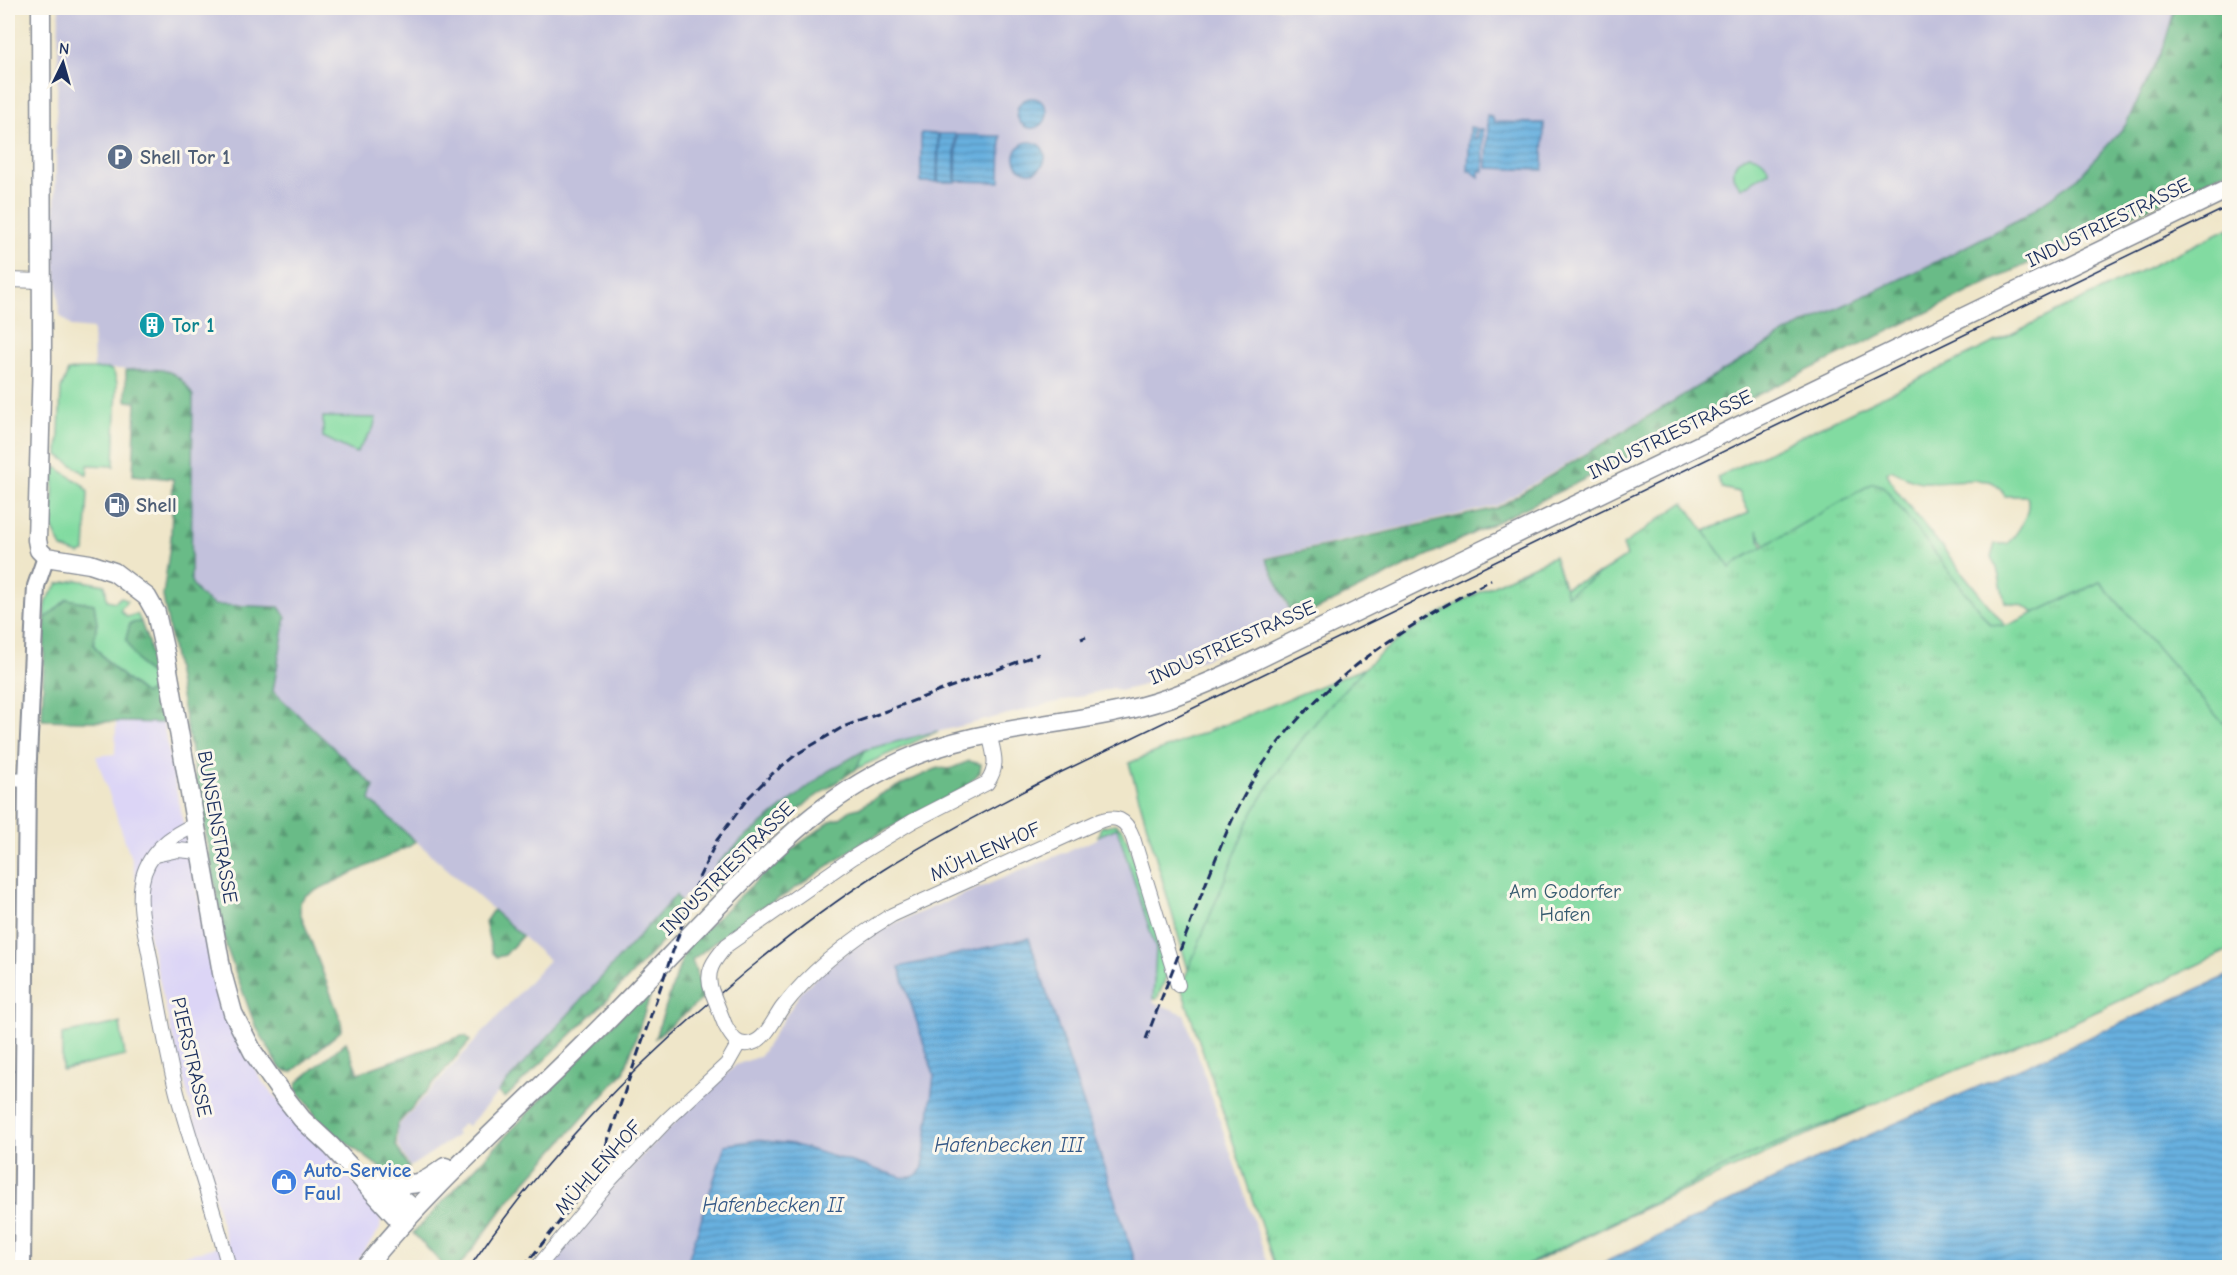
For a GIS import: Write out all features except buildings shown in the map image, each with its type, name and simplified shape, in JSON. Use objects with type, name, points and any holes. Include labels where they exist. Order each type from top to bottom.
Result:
[{"type":"main road","points":[[41,8],[42,281],[37,540],[39,550],[46,557]]},
{"type":"main road","name":"INDUSTRIESTRASSE","points":[[365,1268],[402,1223],[586,1042],[774,848],[813,814],[848,790],[901,762],[936,747],[989,733],[1138,707],[1214,678],[2229,188]]},
{"type":"main road","name":"BUNSENSTRASSE","points":[[46,557],[90,564],[114,572],[147,597],[156,613],[222,973],[234,1012],[253,1052],[280,1092],[302,1119],[331,1146],[402,1223]]},
{"type":"main road","name":"BUNSENSTRASSE","points":[[380,1180],[410,1184],[426,1182],[480,1145]]},
{"type":"main road","name":"BUNSENSTRASSE","points":[[331,1146],[380,1180],[415,1210]]},
{"type":"street","points":[[8,280],[42,281]]},
{"type":"street","points":[[22,1268],[27,780],[36,586],[46,557]]},
{"type":"street","points":[[739,1043],[735,1041],[725,1025],[708,983],[711,964],[727,945],[852,858],[913,821],[987,783],[994,773],[995,764],[989,733]]},
{"type":"street","points":[[8,779],[27,780]]},
{"type":"street","name":"MÜHLENHOF","points":[[537,1268],[611,1179],[668,1119],[727,1064],[739,1043],[753,1043],[762,1037],[784,1005],[826,960],[874,925],[892,915],[1106,818],[1120,819],[1128,826],[1178,985]]},
{"type":"street","name":"PIERSTRASSE","points":[[195,825],[174,835],[155,855],[144,872],[141,902],[164,1033],[178,1093],[229,1268]]},
{"type":"street","points":[[155,855],[178,850],[199,852]]},
{"type":"shaded area","points":[[59,8],[2175,8],[2163,49],[2125,126],[2078,178],[2023,217],[1926,267],[1789,331],[1496,506],[1265,558],[1294,621],[1140,686],[1119,691],[1113,688],[865,750],[828,771],[742,840],[680,902],[676,895],[468,1126],[464,1123],[455,1132],[458,1135],[410,1167],[398,1145],[398,1126],[549,960],[173,624],[178,404],[156,369],[94,369],[93,329],[72,327],[60,315],[54,257]]},
{"type":"shaded area","points":[[116,722],[163,723],[214,977],[233,1026],[263,1083],[369,1199],[381,1220],[380,1229],[353,1267],[142,1267],[227,1244],[171,1031],[132,861],[96,756],[115,754]]},
{"type":"shaded area","points":[[1117,828],[1156,949],[1153,1002],[1184,1014],[1269,1267],[1137,1267],[1028,938],[899,967],[934,1075],[923,1167],[919,1174],[908,1178],[901,1177],[792,1144],[757,1140],[725,1145],[686,1267],[545,1268],[616,1182],[685,1112],[736,1065],[760,1056],[803,989],[831,964],[869,937],[895,923],[1097,839],[1100,834]]},
{"type":"green space","points":[[2175,8],[2229,8],[2229,170],[2006,274],[1295,620],[1266,559],[1497,508],[1789,331],[1926,267],[2023,217],[2078,178],[2125,126],[2163,49]]},
{"type":"green space","points":[[1749,155],[1762,160],[1769,172],[1741,188],[1735,178],[1734,168],[1739,160]]},
{"type":"green space","name":"Am Godorfer Hafen","points":[[2229,228],[2229,718],[2198,746],[1830,734],[1764,543],[1757,530],[1932,1061],[1866,1108],[1630,1215],[1525,1267],[1337,1267],[1247,1176],[1129,763],[1749,513],[1739,492],[1722,488],[1717,477]],"holes":[[[1891,470],[1922,482],[1969,480],[1992,482],[2005,496],[2027,496],[2028,509],[2019,528],[2007,544],[1995,544],[1991,557],[1997,568],[2005,602],[2022,605],[2036,614],[2010,632],[1896,490],[1887,473]]]},
{"type":"green space","points":[[110,369],[117,383],[114,466],[88,465],[87,475],[58,455],[61,389],[68,371]]},
{"type":"green space","points":[[157,369],[173,373],[187,386],[193,396],[191,581],[195,589],[214,605],[279,607],[286,617],[273,691],[374,786],[370,800],[415,841],[410,846],[306,895],[300,902],[300,912],[341,1021],[342,1030],[292,1072],[280,1068],[255,1025],[226,946],[163,596],[171,537],[173,479],[133,475],[136,402],[126,401],[126,370]]},
{"type":"green space","points":[[323,417],[376,418],[373,429],[356,453],[323,437]]},
{"type":"green space","points":[[56,467],[83,485],[88,492],[85,552],[79,554],[62,548],[52,527],[54,469]]},
{"type":"green space","name":"Am Godorfer Hafen","points":[[1873,483],[1883,486],[1990,624],[2004,626],[2011,624],[2100,582],[2229,728],[2229,950],[2074,1022],[1745,1157],[1522,1267],[1275,1267],[1181,987],[1249,820],[1280,769],[1304,737],[1353,680],[1386,649],[1405,635],[1489,587],[1554,556],[1567,595],[1627,556],[1623,545],[1684,502],[1730,568],[1738,561]]},
{"type":"green space","points":[[77,580],[105,585],[107,600],[115,602],[121,597],[127,601],[120,610],[127,617],[137,614],[141,622],[130,624],[136,647],[141,662],[156,678],[159,691],[155,689],[145,694],[111,665],[93,644],[97,623],[67,599],[45,619],[46,601],[58,584]]},
{"type":"green space","points":[[67,599],[94,604],[97,623],[93,644],[104,659],[145,694],[155,689],[159,691],[163,723],[42,720],[45,619]]},
{"type":"green space","points":[[141,622],[156,678],[142,667],[126,639],[130,623]]},
{"type":"green space","points":[[938,731],[856,769],[865,750]]},
{"type":"green space","points":[[865,750],[856,769],[809,801],[701,901],[717,864],[742,840],[828,771]]},
{"type":"green space","points":[[969,761],[981,764],[980,772],[966,787],[862,843],[785,895],[753,912],[692,960],[705,997],[655,1038],[686,947],[784,855],[831,821],[885,792],[938,768],[950,769]]},
{"type":"green space","points":[[1115,824],[1123,830],[1129,845],[1169,970],[1157,999],[1153,999],[1156,949],[1117,828],[1098,836],[1101,827]]},
{"type":"green space","points":[[676,895],[681,904],[670,934],[609,998],[505,1098],[498,1092]]},
{"type":"green space","points":[[493,910],[522,936],[505,955],[497,957],[492,952],[485,922]]},
{"type":"green space","points":[[656,979],[624,1072],[511,1198],[459,1267],[445,1267],[413,1233]]},
{"type":"green space","points":[[120,1023],[125,1056],[62,1070],[62,1034]]},
{"type":"green space","points":[[466,1036],[470,1041],[397,1125],[396,1145],[409,1168],[400,1175],[386,1172],[320,1123],[296,1090],[297,1083],[346,1042],[358,1073]]},
{"type":"water","points":[[1032,98],[1042,103],[1047,113],[1042,123],[1032,128],[1022,123],[1017,113],[1022,103]]},
{"type":"water","points":[[1487,115],[1491,116],[1495,122],[1544,123],[1543,170],[1487,168]]},
{"type":"water","points":[[1470,127],[1476,128],[1474,138],[1478,138],[1478,129],[1483,129],[1484,171],[1479,171],[1479,177],[1468,171]]},
{"type":"water","points":[[921,133],[938,134],[937,182],[921,182]]},
{"type":"water","points":[[939,134],[955,134],[955,182],[938,182]]},
{"type":"water","points":[[957,135],[1001,136],[1000,182],[956,181]]},
{"type":"water","points":[[1030,142],[1040,147],[1045,157],[1040,167],[1030,172],[1020,167],[1015,157],[1020,147]]},
{"type":"water","name":"Hafenbecken III","points":[[1029,938],[1137,1267],[686,1267],[725,1145],[757,1140],[792,1144],[901,1177],[908,1178],[919,1173],[923,1167],[934,1075],[899,967]]},
{"type":"water","points":[[2229,975],[2229,1267],[1595,1267],[1827,1154]]},
{"type":"tram line","points":[[469,1268],[524,1193],[553,1158],[615,1090],[648,1058],[716,997],[777,947],[839,899],[883,870],[1045,780],[2230,206]]},
{"type":"railway","points":[[1146,1039],[1228,830],[1245,794],[1266,760],[1312,704],[1367,657],[1428,616],[1491,580]]},
{"type":"railway","points":[[1081,639],[1086,637]]},
{"type":"railway","points":[[523,1268],[579,1197],[603,1155],[696,884],[717,840],[748,798],[772,774],[797,754],[843,727],[1039,654]]},
{"type":"place","name":"Shell Tor 1","points":[[120,157]]},
{"type":"place","name":"Tor 1","points":[[152,325]]},
{"type":"place","name":"Shell","points":[[117,505]]},
{"type":"place","name":"Auto-Service Faul","points":[[284,1182]]},
{"type":"water label","name":"Hafenbecken II","points":[[773,1205]]}]
